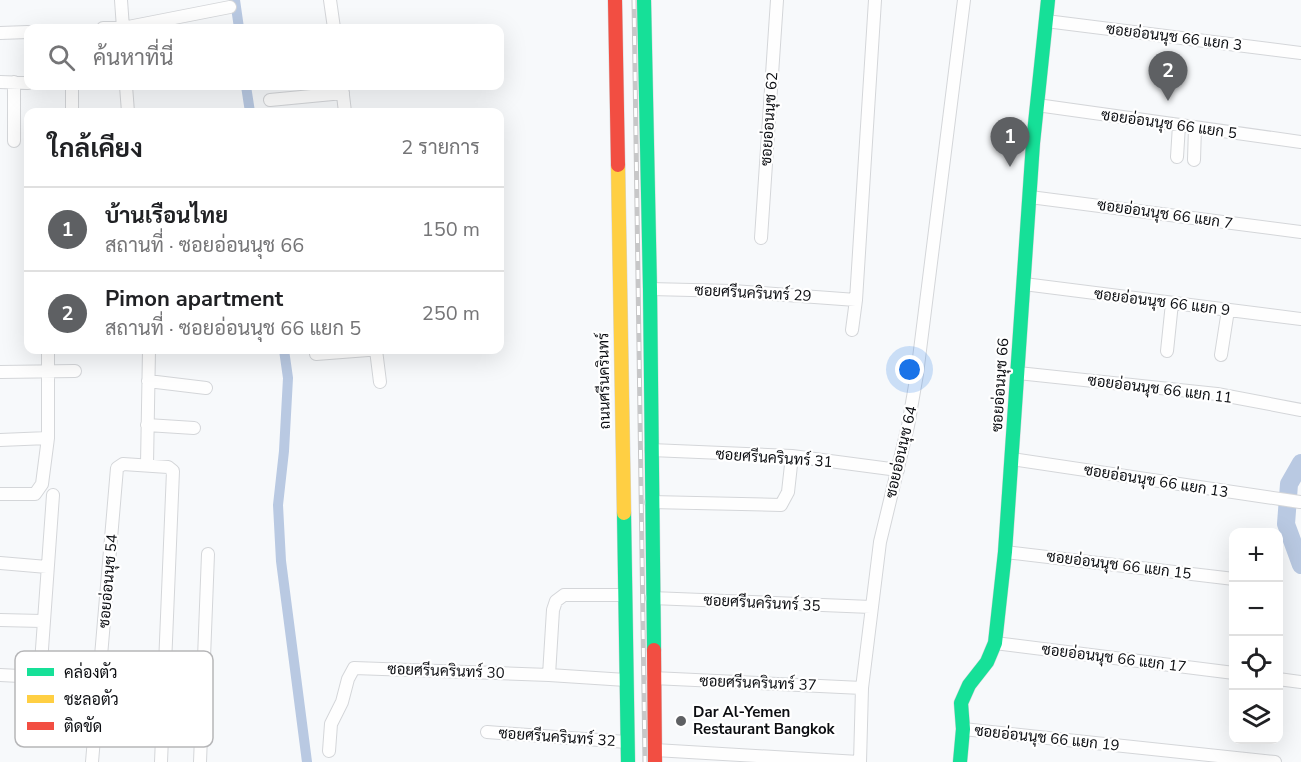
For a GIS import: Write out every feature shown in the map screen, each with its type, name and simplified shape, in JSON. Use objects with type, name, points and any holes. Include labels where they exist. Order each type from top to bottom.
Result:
[{"type":"main road","points":[[644,0],[655,756]]},
{"type":"main road","name":"ซอยอ่อนนุช 66","points":[[960,762],[963,729],[961,703],[969,685],[987,662],[995,642],[1005,552],[1037,105],[1048,0]]},
{"type":"main road","name":"ถนนศรีนครินทร์","points":[[615,4],[628,762]]},
{"type":"main road","points":[[621,424],[651,422]]},
{"type":"street","points":[[121,0],[123,24]]},
{"type":"street","points":[[330,0],[333,24]]},
{"type":"street","points":[[603,0],[615,4]]},
{"type":"street","name":"ซอยอ่อนนุช 62","points":[[761,238],[777,0]]},
{"type":"street","points":[[852,330],[856,300],[875,0]]},
{"type":"street","name":"ซอยอ่อนนุช 64","points":[[860,762],[862,688],[871,607],[880,542],[908,426],[917,374],[964,0]]},
{"type":"street","points":[[143,24],[230,7]]},
{"type":"street","name":"ซอยอ่อนนุช 66 แยก 3","points":[[1046,21],[1301,53]]},
{"type":"street","points":[[0,33],[24,32]]},
{"type":"street","points":[[0,82],[24,83]]},
{"type":"street","points":[[14,82],[14,141]]},
{"type":"street","points":[[72,90],[72,108]]},
{"type":"street","points":[[126,90],[128,108]]},
{"type":"street","points":[[270,100],[335,90]]},
{"type":"street","points":[[342,90],[344,108]]},
{"type":"street","name":"ซอยอ่อนนุช 66 แยก 5","points":[[1037,105],[1301,142]]},
{"type":"street","points":[[1177,157],[1179,125]]},
{"type":"street","points":[[1194,160],[1195,127]]},
{"type":"street","name":"ซอยอ่อนนุช 66 แยก 7","points":[[1030,196],[1301,232]]},
{"type":"street","name":"ซอยอ่อนนุช 66 แยก 9","points":[[1024,284],[1301,319]]},
{"type":"street","name":"ซอยศรีนครินทร์ 29","points":[[650,289],[734,291],[856,300]]},
{"type":"street","points":[[1167,351],[1172,303]]},
{"type":"street","points":[[1221,355],[1228,310]]},
{"type":"street","points":[[0,494],[35,494],[42,484],[48,438],[48,354]]},
{"type":"street","points":[[147,464],[149,354]]},
{"type":"street","points":[[376,354],[380,382]]},
{"type":"street","points":[[0,372],[75,371]]},
{"type":"street","name":"ซอยอ่อนนุช 66 แยก 11","points":[[1018,373],[1217,394],[1301,410]]},
{"type":"street","points":[[148,381],[206,388]]},
{"type":"street","points":[[147,425],[194,428]]},
{"type":"street","points":[[0,440],[48,438]]},
{"type":"street","name":"ซอยศรีนครินทร์ 31","points":[[651,450],[792,456],[898,470]]},
{"type":"street","points":[[651,502],[781,506],[788,492],[792,456]]},
{"type":"street","name":"ซอยอ่อนนุช 66 แยก 13","points":[[1012,459],[1300,502]]},
{"type":"street","name":"ซอยอ่อนนุช 54","points":[[101,651],[117,468],[123,464],[147,464],[168,467],[173,471],[166,651]]},
{"type":"street","points":[[41,651],[53,495]]},
{"type":"street","name":"ซอยอ่อนนุช 66 แยก 15","points":[[1005,552],[1229,579]]},
{"type":"street","points":[[204,651],[208,554]]},
{"type":"street","points":[[0,563],[47,567]]},
{"type":"street","points":[[549,675],[553,609],[560,598],[564,595],[625,595]]},
{"type":"street","name":"ซอยศรีนครินทร์ 35","points":[[652,598],[871,607]]},
{"type":"street","points":[[0,620],[42,621]]},
{"type":"street","name":"ซอยอ่อนนุช 66 แยก 17","points":[[995,642],[1229,672]]},
{"type":"street","name":"ซอยศรีนครินทร์ 30","points":[[329,751],[331,724],[342,702],[348,679],[354,668],[626,680]]},
{"type":"street","points":[[0,675],[15,676]]},
{"type":"street","name":"ซอยศรีนครินทร์ 37","points":[[653,678],[862,688]]},
{"type":"street","points":[[1283,680],[1301,682]]},
{"type":"street","name":"ซอยอ่อนนุช 66 แยก 19","points":[[963,729],[1275,762]]},
{"type":"street","name":"ซอยศรีนครินทร์ 32","points":[[487,732],[627,742]]},
{"type":"street","name":"ซอยอ่อนนุช 54","points":[[92,762],[93,747]]},
{"type":"street","name":"ซอยอ่อนนุช 54","points":[[161,762],[162,747]]},
{"type":"street","points":[[200,762],[201,747]]},
{"type":"street","points":[[655,756],[860,762]]},
{"type":"waterway","points":[[235,0],[238,24]]},
{"type":"waterway","points":[[247,90],[249,108]]},
{"type":"waterway","points":[[285,354],[288,378],[278,505],[281,561],[307,762]]},
{"type":"waterway","points":[[1301,463],[1289,484],[1286,524],[1301,565]]},
{"type":"railway","points":[[634,0],[645,762]]},
{"type":"traffic: fast","points":[[644,0],[654,650]]},
{"type":"traffic: fast","points":[[960,762],[963,729],[961,703],[969,685],[987,662],[995,643],[1005,552],[1033,143],[1048,0]]},
{"type":"traffic: fast","points":[[624,513],[628,762]]},
{"type":"traffic: slow","points":[[618,165],[624,513]]},
{"type":"traffic: jam","points":[[615,0],[618,165]]},
{"type":"traffic: jam","points":[[654,650],[655,762]]},
{"type":"place","name":"Pimon apartment","points":[[1168,101]]},
{"type":"place","name":"บ้านเรือนไทย","points":[[1010,167]]},
{"type":"place","name":"Dar Al-Yemen Restaurant Bangkok","points":[[681,721]]}]
